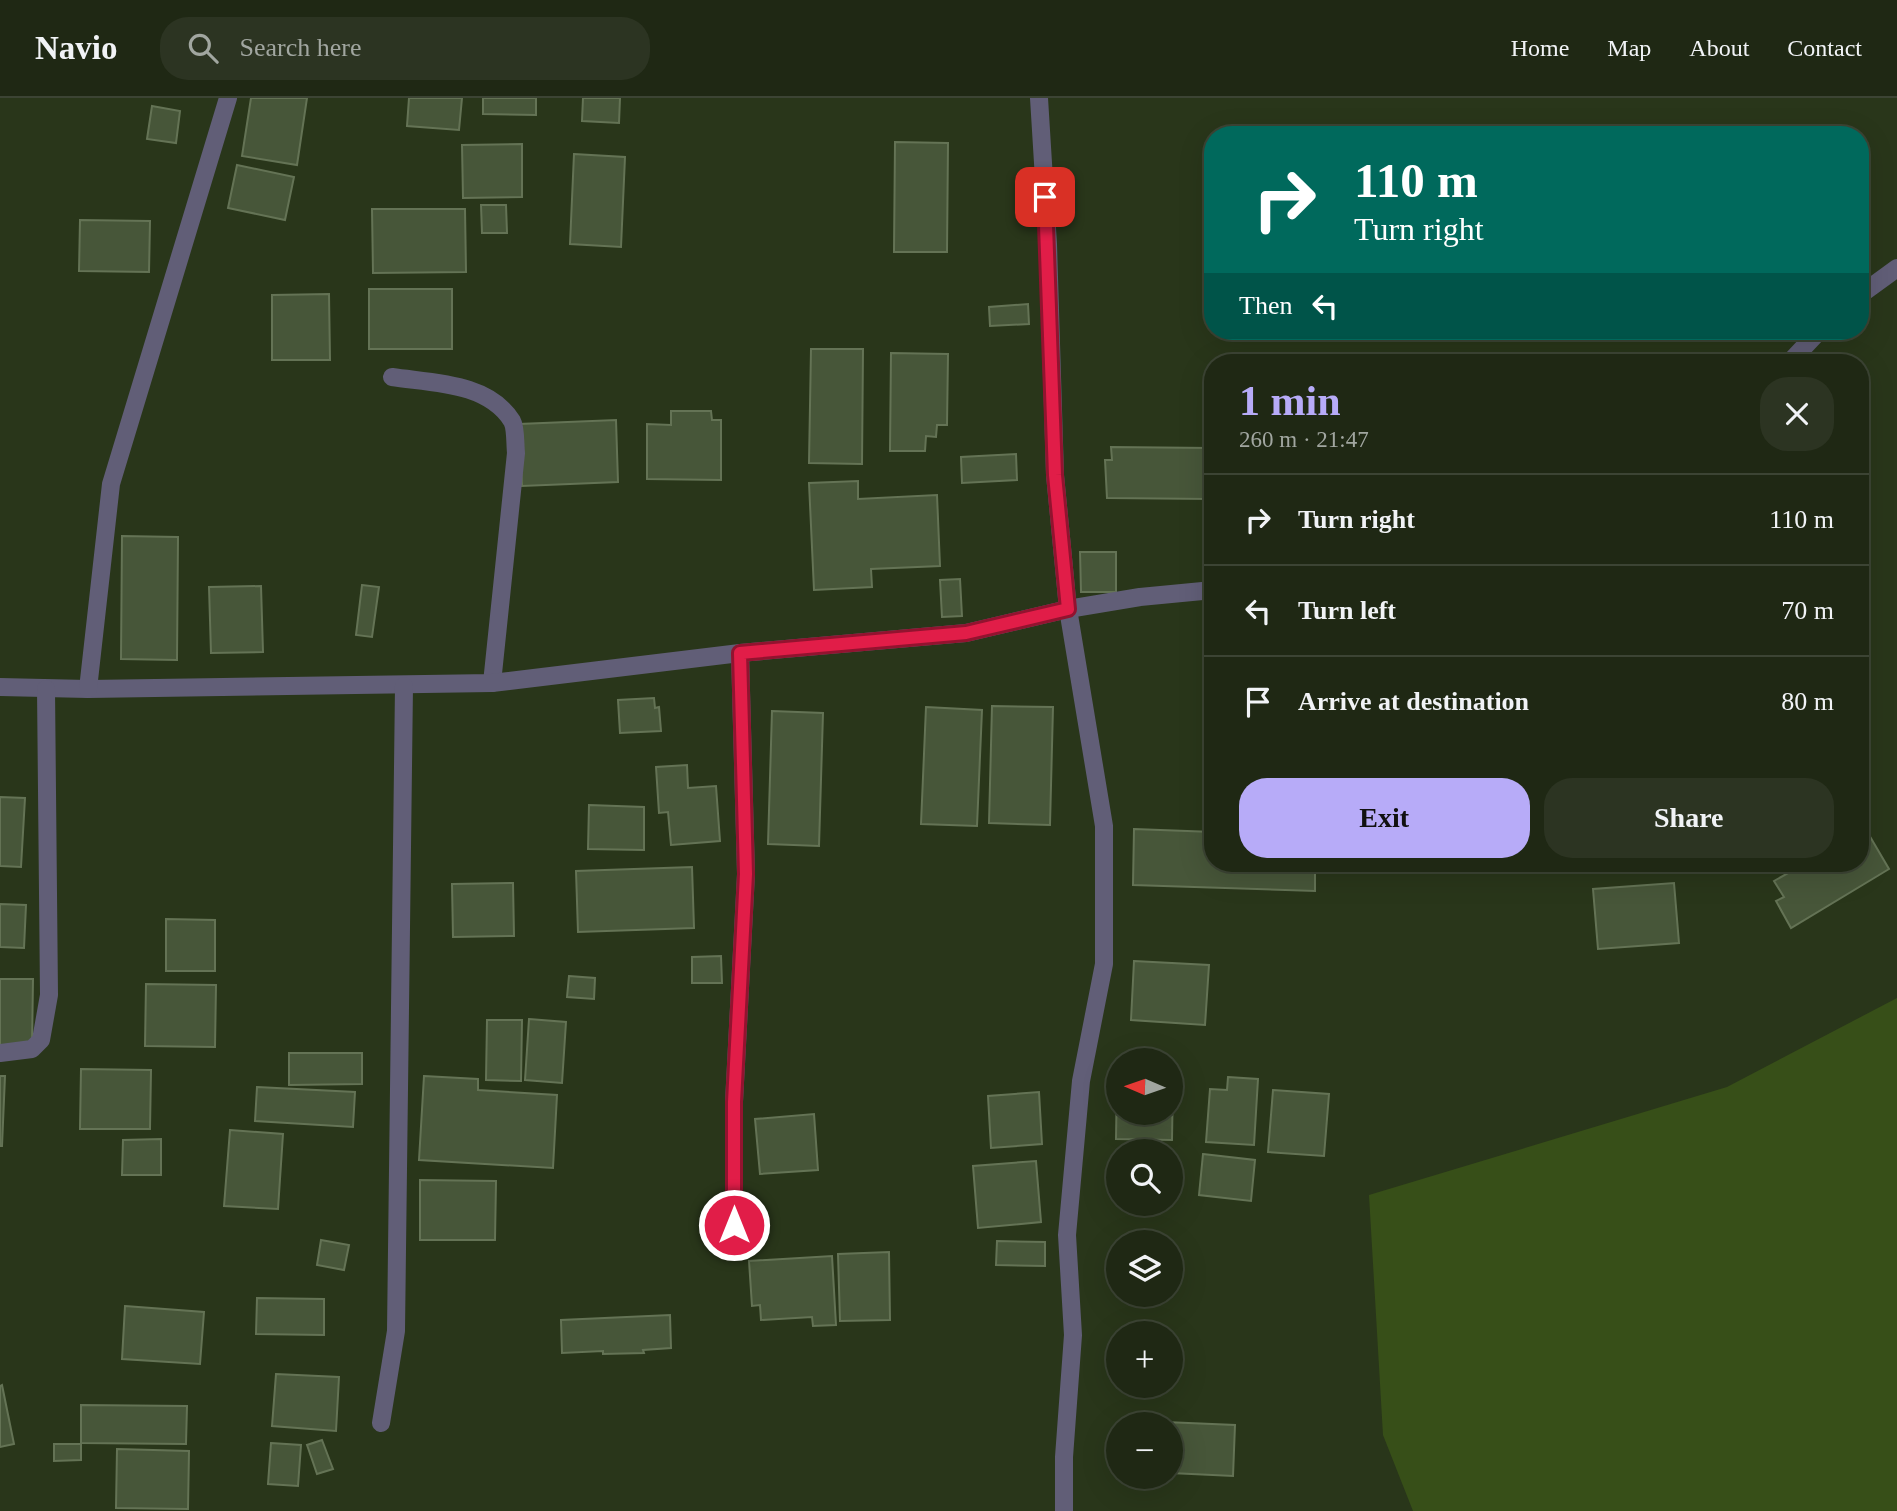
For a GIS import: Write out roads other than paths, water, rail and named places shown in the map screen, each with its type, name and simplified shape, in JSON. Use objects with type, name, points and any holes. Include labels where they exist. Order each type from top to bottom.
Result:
[{"type":"street","points":[[88,689],[111,484],[228,98]]},
{"type":"street","points":[[1039,98],[1048,244],[1055,475],[1068,609],[1104,826],[1104,964],[1081,1081],[1067,1235],[1073,1335],[1063,1511]]},
{"type":"street","points":[[1869,288],[1897,268]]},
{"type":"street","points":[[1797,354],[1811,340]]},
{"type":"street","points":[[392,377],[465,388],[495,403],[513,422],[516,453],[492,682]]},
{"type":"street","points":[[0,687],[88,689],[404,686],[492,682],[740,653],[966,633],[1068,609],[1140,597],[1204,591]]},
{"type":"street","points":[[734,1250],[734,1102],[746,874],[740,653]]},
{"type":"street","points":[[382,1423],[396,1331],[404,686]]},
{"type":"street","points":[[0,1053],[32,1049],[41,1040],[49,995],[46,689]]}]
